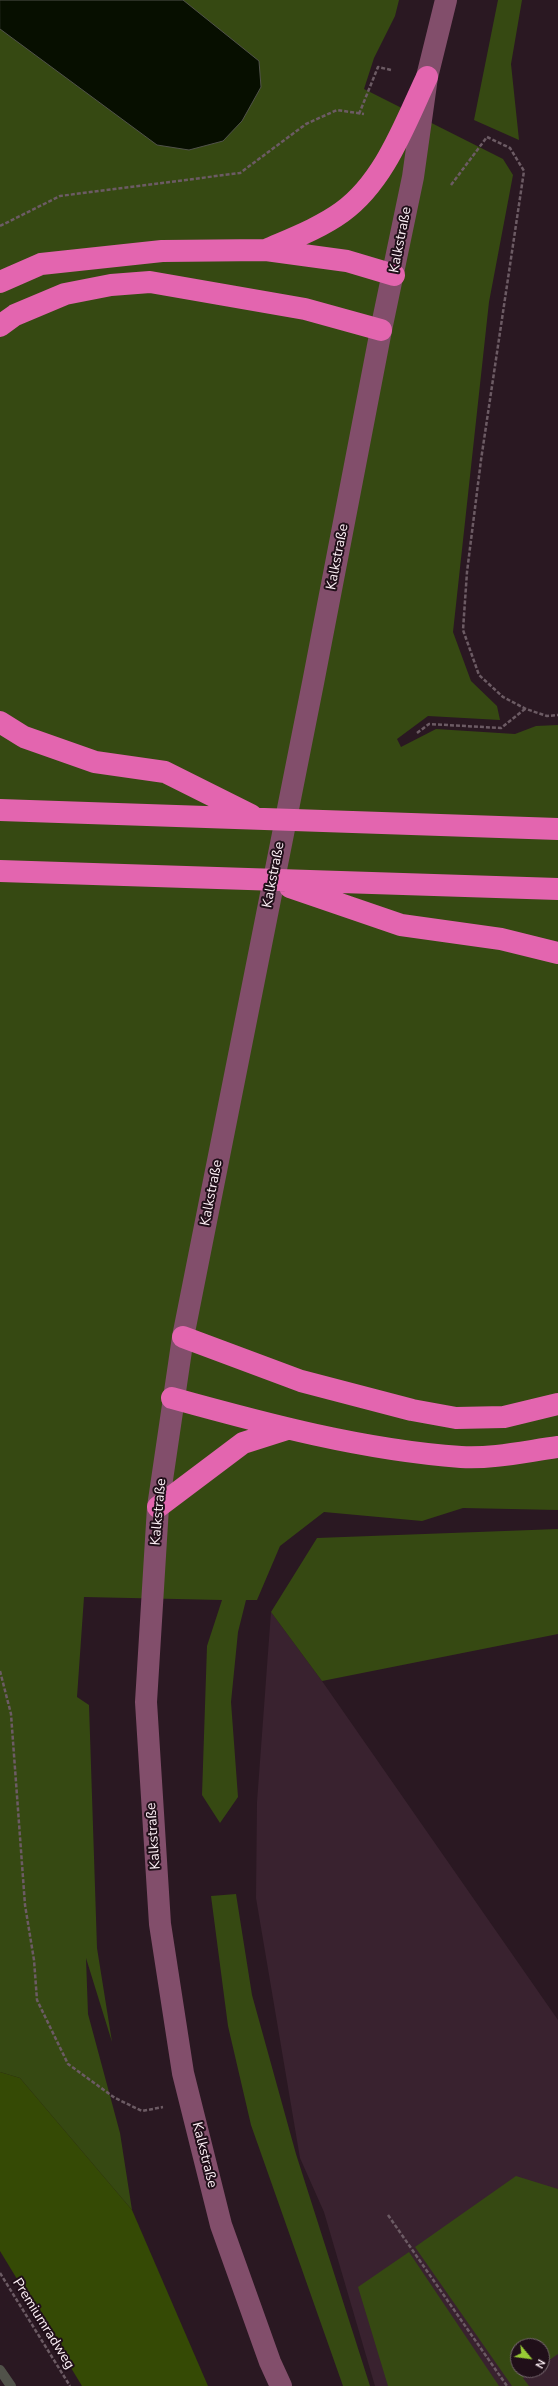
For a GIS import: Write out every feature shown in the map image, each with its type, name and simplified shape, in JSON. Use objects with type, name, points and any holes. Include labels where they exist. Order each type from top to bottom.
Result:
[{"type":"highway","points":[[266,250],[342,212],[358,199],[373,181],[395,143],[428,77]]},
{"type":"highway","points":[[0,282],[41,264],[162,251],[266,250],[347,261],[394,275]]},
{"type":"highway","points":[[0,326],[15,315],[65,294],[111,285],[150,282],[305,309],[381,330]]},
{"type":"highway","points":[[0,722],[24,737],[95,762],[165,772],[258,818]]},
{"type":"highway","points":[[0,810],[558,829]]},
{"type":"highway","points":[[0,871],[270,881],[558,889]]},
{"type":"highway","points":[[270,881],[401,925],[501,939],[558,953]]},
{"type":"highway","points":[[183,1336],[301,1381],[412,1410],[456,1418],[504,1417],[558,1404]]},
{"type":"highway","points":[[172,1398],[287,1429],[384,1447],[462,1457],[558,1447]]},
{"type":"highway","points":[[158,1507],[243,1443],[287,1429]]},
{"type":"main road","name":"Kalkstraße","points":[[281,2386],[270,2362],[221,2225],[183,2073],[160,1924],[146,1702],[158,1507],[172,1398],[183,1336],[313,683],[381,330],[394,275],[413,177],[428,77],[446,0]]},
{"type":"path","points":[[359,114],[378,66],[390,70]]},
{"type":"path","points":[[0,226],[60,196],[240,173],[306,124],[337,110],[364,114]]},
{"type":"path","points":[[451,185],[487,137],[510,148],[524,171],[480,468],[467,572],[463,630],[479,674],[503,697],[526,709],[547,716],[558,715]]},
{"type":"path","points":[[417,733],[429,724],[501,728],[526,709]]},
{"type":"path","points":[[0,1672],[11,1714],[26,1905],[34,1960],[37,2000],[68,2064],[115,2098],[142,2110],[190,2102]]},
{"type":"path","points":[[388,2215],[507,2386]]},
{"type":"path","name":"Premiumradweg","points":[[0,2273],[70,2386]]},
{"type":"shaded area","points":[[0,0],[183,0],[259,61],[261,87],[242,121],[223,141],[189,150],[157,145],[0,29]]},
{"type":"shaded area","points":[[271,1612],[322,1681],[558,2020],[558,2386],[375,2386],[324,2212],[300,2158],[256,1898],[257,1802]]},
{"type":"green space","points":[[0,0],[399,0],[395,16],[374,58],[364,89],[503,159],[513,175],[489,302],[453,632],[471,681],[497,706],[500,720],[428,716],[397,739],[401,747],[436,729],[515,734],[536,726],[558,725],[558,1510],[463,1508],[422,1521],[324,1512],[280,1546],[257,1600],[246,1600],[238,1632],[231,1702],[238,1797],[220,1823],[202,1795],[207,1646],[222,1600],[84,1597],[77,1697],[89,1705],[97,1948],[112,2042],[86,1958],[88,2014],[120,2133],[132,2210],[20,2078],[0,2072]]},
{"type":"green space","points":[[498,0],[522,0],[511,64],[519,140],[474,120]]},
{"type":"green space","points":[[558,1529],[558,1634],[322,1681],[271,1612],[317,1538]]},
{"type":"green space","points":[[236,1894],[252,1995],[296,2154],[370,2386],[343,2386],[251,2125],[228,2026],[211,1896]]},
{"type":"green space","points":[[0,2072],[20,2078],[132,2210],[208,2386],[82,2386],[0,2251]]},
{"type":"green space","points":[[516,2176],[558,2189],[558,2354],[550,2360],[550,2338],[510,2338],[510,2378],[523,2378],[529,2386],[512,2386],[415,2247]]},
{"type":"green space","points":[[409,2252],[499,2386],[388,2386],[358,2287]]},
{"type":"waterway","points":[[0,2370],[11,2386]]}]
